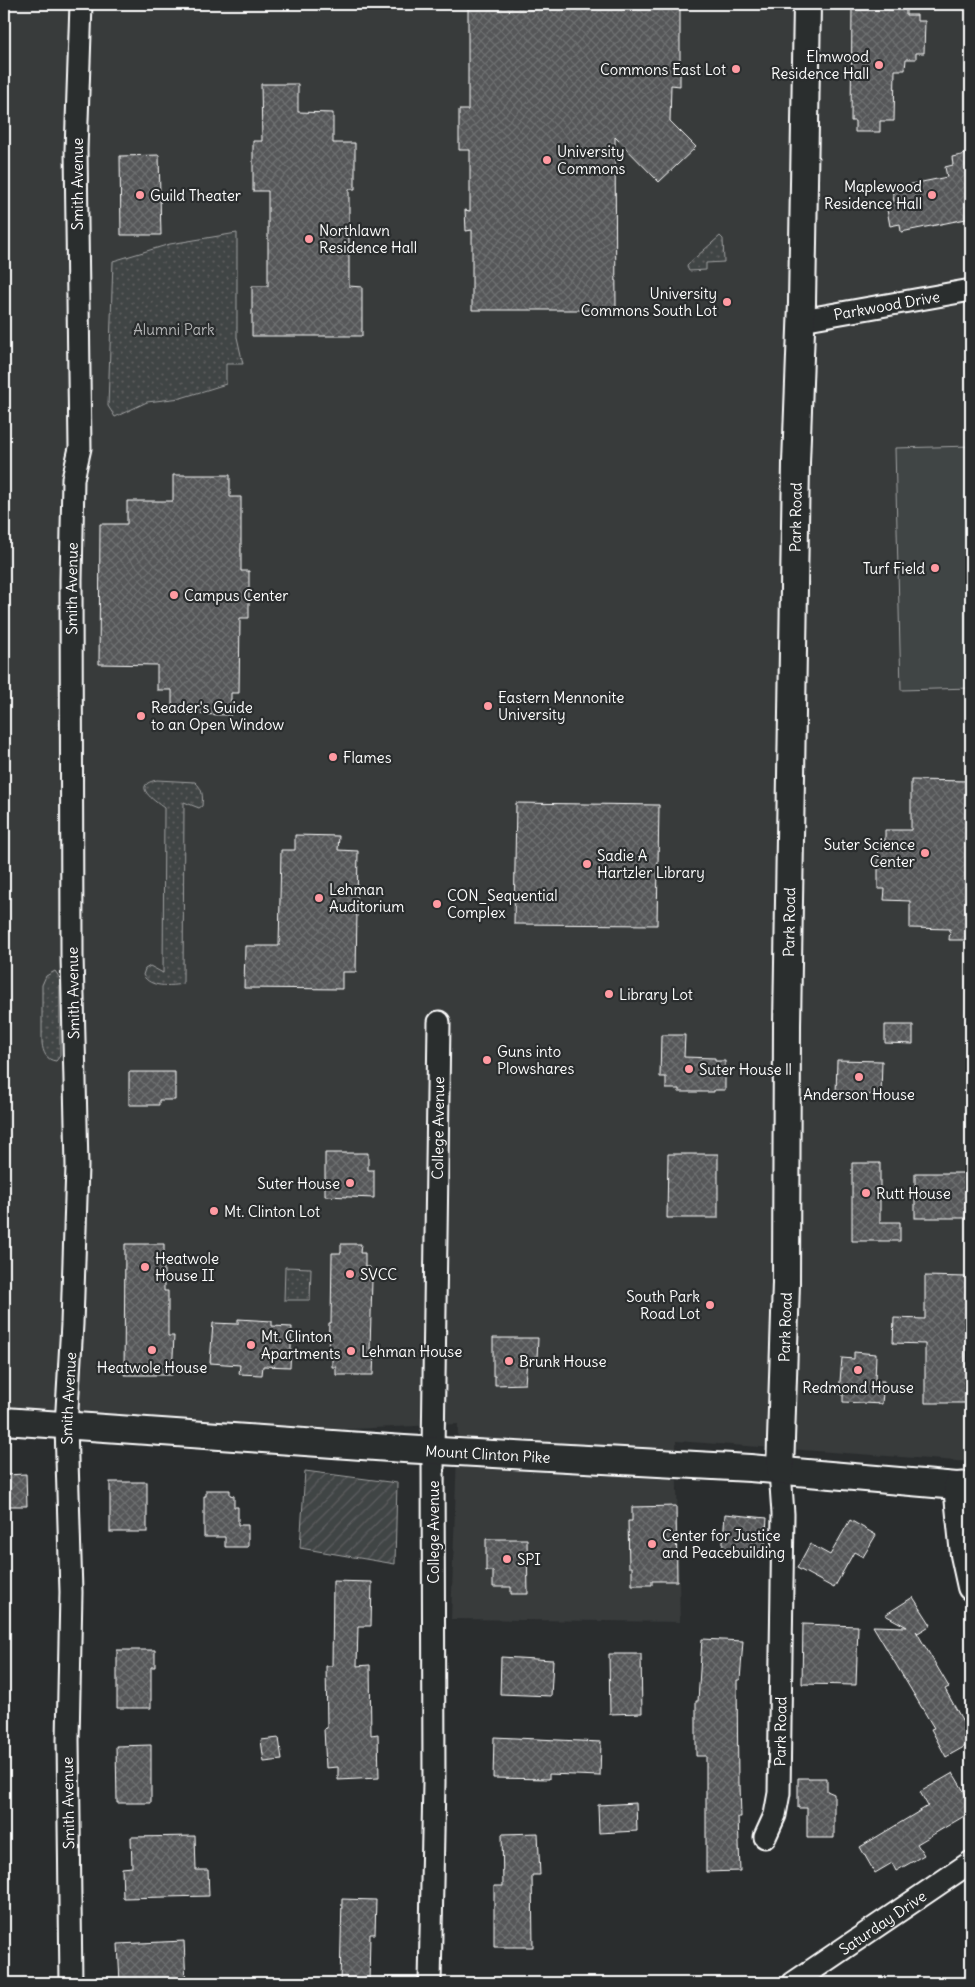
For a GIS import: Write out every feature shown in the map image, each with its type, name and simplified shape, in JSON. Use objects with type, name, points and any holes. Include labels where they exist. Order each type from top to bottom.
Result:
[{"type":"street","name":"Smith Avenue","points":[[71,1983],[68,1740],[71,1592],[66,1426],[72,1324],[76,1166],[72,936],[70,580],[73,479],[80,448],[76,150],[81,4]]},
{"type":"street","name":"Park Road","points":[[765,1837],[775,1815],[779,1793],[783,1514],[780,1471],[786,1283],[786,1026],[796,463],[802,320],[807,4]]},
{"type":"street","name":"Parkwood Drive","points":[[802,320],[971,290]]},
{"type":"street","name":"College Avenue","points":[[430,1983],[434,1782],[433,1451],[439,1022]]},
{"type":"street","name":"Mount Clinton Pike","points":[[4,1421],[433,1451],[780,1471],[964,1486]]},
{"type":"street","points":[[964,1486],[964,1555],[971,1586]]},
{"type":"street","name":"Saturday Drive","points":[[793,1983],[971,1862]]},
{"type":"shaded area","name":"Eastern Mennonite University","points":[[4,4],[971,4],[971,1462],[676,1441],[680,1622],[451,1619],[458,1424],[310,1431],[4,1409]]},
{"type":"green space","name":"Alumni Park","points":[[237,233],[237,337],[243,364],[226,364],[226,384],[181,398],[147,402],[115,417],[108,406],[113,261],[170,244]]},
{"type":"green space","points":[[720,236],[723,239],[724,262],[706,263],[706,270],[689,271],[688,264]]},
{"type":"green space","name":"Turf Field","points":[[971,446],[971,688],[901,690],[895,448]]},
{"type":"green space","points":[[157,780],[195,782],[200,787],[202,796],[202,806],[199,808],[184,802],[183,984],[155,984],[143,975],[145,969],[150,966],[163,973],[164,808],[145,789],[149,782]]},
{"type":"green space","points":[[55,971],[60,978],[60,1056],[56,1061],[46,1055],[42,1043],[42,985],[46,976]]},
{"type":"green space","points":[[285,1267],[311,1268],[310,1300],[284,1300]]},
{"type":"green space","points":[[305,1471],[397,1483],[395,1564],[300,1548]]},
{"type":"building","name":"University Commons","points":[[468,4],[673,4],[673,8],[680,8],[680,86],[671,85],[670,121],[696,147],[659,182],[615,137],[616,310],[472,310],[472,230],[466,231],[465,210],[470,211],[470,150],[459,150],[459,110],[468,110]]},
{"type":"building","name":"Elmwood Residence Hall","points":[[852,4],[906,4],[906,15],[917,15],[917,21],[925,21],[924,53],[916,53],[916,59],[906,59],[905,70],[895,70],[894,121],[880,121],[880,132],[855,132],[855,121],[851,121]]},
{"type":"building","name":"Northlawn Residence Hall","points":[[261,84],[298,84],[298,112],[333,113],[333,143],[355,143],[355,189],[349,189],[349,286],[362,287],[362,336],[252,336],[252,286],[268,286],[268,191],[253,191],[253,141],[262,141]]},
{"type":"building","name":"Maplewood Residence Hall","points":[[971,153],[971,218],[901,232],[900,224],[890,226],[886,204],[894,202],[892,188],[947,177],[945,167],[953,165],[952,157]]},
{"type":"building","name":"Guild Theater","points":[[159,155],[161,235],[121,235],[120,156]]},
{"type":"building","name":"Campus Center","points":[[173,475],[230,475],[230,497],[241,497],[241,571],[249,571],[249,618],[240,618],[239,693],[231,693],[231,715],[172,714],[172,690],[157,690],[157,665],[99,664],[100,524],[127,524],[127,501],[173,501]]},
{"type":"building","name":"Suter Science Center","points":[[911,780],[971,781],[971,940],[949,940],[950,929],[910,928],[910,901],[884,900],[885,889],[878,889],[878,841],[885,841],[885,830],[911,830]]},
{"type":"building","name":"Sadie A Hartzler Library","points":[[516,803],[659,805],[657,925],[514,924]]},
{"type":"building","name":"Lehman Auditorium","points":[[295,835],[339,836],[338,850],[358,851],[356,972],[342,972],[342,989],[244,988],[245,946],[279,946],[281,850],[295,850]]},
{"type":"building","points":[[885,1025],[913,1025],[913,1044],[885,1043]]},
{"type":"building","name":"Suter House ll","points":[[661,1035],[685,1035],[684,1057],[715,1058],[715,1061],[725,1061],[725,1090],[714,1090],[714,1092],[679,1092],[679,1089],[666,1089],[666,1077],[660,1077]]},
{"type":"building","name":"Anderson House","points":[[837,1060],[882,1061],[881,1095],[836,1094]]},
{"type":"building","points":[[129,1072],[175,1072],[175,1100],[159,1100],[159,1105],[129,1105]]},
{"type":"building","name":"Suter House","points":[[325,1153],[368,1153],[368,1170],[374,1170],[374,1198],[325,1196]]},
{"type":"building","points":[[668,1154],[718,1154],[718,1218],[667,1218]]},
{"type":"building","name":"Rutt House","points":[[852,1163],[880,1163],[880,1222],[900,1222],[900,1241],[852,1241]]},
{"type":"building","points":[[915,1173],[971,1173],[971,1218],[915,1218]]},
{"type":"building","points":[[125,1244],[164,1244],[164,1291],[168,1291],[168,1336],[174,1336],[172,1375],[124,1375]]},
{"type":"building","points":[[341,1244],[361,1244],[360,1253],[365,1253],[365,1267],[370,1267],[369,1280],[372,1280],[370,1349],[374,1349],[373,1375],[336,1375],[336,1367],[332,1367],[332,1353],[328,1353],[329,1323],[331,1323],[332,1253],[341,1253]]},
{"type":"building","points":[[925,1276],[967,1277],[966,1403],[925,1403],[925,1344],[893,1343],[894,1318],[925,1319]]},
{"type":"building","name":"Mt. Clinton Apartments","points":[[238,1319],[272,1321],[272,1326],[292,1327],[290,1367],[263,1366],[262,1375],[239,1374],[240,1365],[210,1363],[213,1323],[238,1324]]},
{"type":"building","name":"Brunk House","points":[[493,1338],[538,1338],[537,1359],[527,1359],[525,1384],[495,1385],[495,1376],[493,1376]]},
{"type":"building","name":"Redmond House","points":[[854,1352],[876,1354],[875,1381],[884,1381],[882,1404],[843,1402],[843,1394],[839,1393],[842,1358],[854,1359]]},
{"type":"building","points":[[26,1474],[27,1506],[4,1506],[4,1475]]},
{"type":"building","points":[[110,1482],[147,1482],[147,1532],[110,1532]]},
{"type":"building","points":[[206,1490],[230,1490],[230,1495],[234,1496],[234,1507],[238,1507],[238,1525],[248,1525],[248,1547],[225,1547],[225,1537],[204,1537],[204,1496],[206,1496]]},
{"type":"building","name":"Center for Justice and Peacebuilding","points":[[676,1506],[677,1581],[652,1581],[652,1585],[632,1585],[632,1567],[629,1567],[628,1521],[632,1521],[632,1507]]},
{"type":"building","points":[[725,1514],[767,1518],[764,1558],[722,1555]]},
{"type":"building","points":[[850,1520],[876,1535],[863,1557],[854,1552],[834,1588],[797,1568],[810,1544],[830,1555]]},
{"type":"building","name":"SPI","points":[[486,1539],[527,1539],[528,1594],[511,1594],[511,1587],[493,1587],[493,1571],[486,1571]]},
{"type":"building","points":[[333,1581],[372,1582],[371,1626],[358,1626],[357,1666],[370,1665],[371,1735],[378,1734],[379,1778],[338,1780],[338,1767],[326,1768],[324,1729],[327,1728],[326,1666],[332,1666]]},
{"type":"building","points":[[913,1597],[931,1625],[918,1633],[916,1631],[949,1687],[945,1689],[971,1736],[971,1743],[946,1757],[931,1729],[934,1728],[873,1626],[907,1627],[885,1615]]},
{"type":"building","points":[[803,1624],[858,1626],[856,1685],[802,1684]]},
{"type":"building","points":[[702,1639],[743,1641],[740,1680],[737,1680],[738,1785],[740,1785],[741,1817],[738,1817],[740,1871],[706,1872],[706,1756],[696,1756],[696,1701],[698,1701]]},
{"type":"building","points":[[117,1650],[155,1650],[155,1667],[151,1667],[151,1708],[117,1708]]},
{"type":"building","points":[[609,1654],[641,1654],[642,1713],[610,1714]]},
{"type":"building","points":[[501,1657],[553,1660],[551,1696],[500,1694]]},
{"type":"building","points":[[494,1737],[601,1742],[600,1776],[549,1774],[549,1779],[493,1778]]},
{"type":"building","points":[[279,1738],[282,1760],[264,1762],[261,1740]]},
{"type":"building","points":[[151,1745],[151,1803],[117,1803],[116,1746]]},
{"type":"building","points":[[953,1773],[971,1803],[971,1812],[917,1844],[924,1855],[896,1871],[892,1863],[875,1873],[860,1847],[928,1806],[920,1792]]},
{"type":"building","points":[[798,1778],[827,1778],[827,1791],[834,1794],[834,1838],[807,1838],[807,1808],[798,1808]]},
{"type":"building","points":[[636,1803],[637,1831],[599,1833],[598,1805]]},
{"type":"building","points":[[538,1833],[540,1875],[532,1875],[533,1947],[494,1947],[494,1886],[503,1886],[502,1834]]},
{"type":"building","points":[[195,1836],[196,1870],[208,1870],[209,1896],[123,1898],[122,1868],[132,1867],[131,1837]]},
{"type":"building","points":[[342,1899],[376,1900],[375,1934],[370,1934],[369,1983],[340,1983]]},
{"type":"building","points":[[184,1941],[186,1983],[120,1983],[118,1944]]},
{"type":"place","name":"Elmwood Residence Hall","points":[[879,65]]},
{"type":"place","name":"Commons East Lot","points":[[736,69]]},
{"type":"place","name":"University Commons","points":[[547,160]]},
{"type":"place","name":"Guild Theater","points":[[140,195]]},
{"type":"place","name":"Maplewood Residence Hall","points":[[932,195]]},
{"type":"place","name":"Northlawn Residence Hall","points":[[309,239]]},
{"type":"place","name":"University Commons South Lot","points":[[727,302]]},
{"type":"place","name":"Turf Field","points":[[935,568]]},
{"type":"place","name":"Campus Center","points":[[174,595]]},
{"type":"place","name":"Eastern Mennonite University","points":[[488,706]]},
{"type":"place","name":"Reader's Guide to an Open Window","points":[[141,716]]},
{"type":"place","name":"Flames","points":[[333,757]]},
{"type":"place","name":"Suter Science Center","points":[[925,853]]},
{"type":"place","name":"Sadie A Hartzler Library","points":[[587,864]]},
{"type":"place","name":"Lehman Auditorium","points":[[319,898]]},
{"type":"place","name":"CON_Sequential Complex","points":[[437,904]]},
{"type":"place","name":"Library Lot","points":[[609,994]]},
{"type":"place","name":"Guns into Plowshares","points":[[487,1060]]},
{"type":"place","name":"Suter House ll","points":[[689,1069]]},
{"type":"place","name":"Anderson House","points":[[859,1077]]},
{"type":"place","name":"Suter House","points":[[350,1183]]},
{"type":"place","name":"Rutt House","points":[[866,1193]]},
{"type":"place","name":"Mt. Clinton Lot","points":[[214,1211]]},
{"type":"place","name":"Heatwole House II","points":[[145,1267]]},
{"type":"place","name":"SVCC","points":[[350,1274]]},
{"type":"place","name":"South Park Road Lot","points":[[710,1305]]},
{"type":"place","name":"Mt. Clinton Apartments","points":[[251,1345]]},
{"type":"place","name":"Heatwole House","points":[[152,1350]]},
{"type":"place","name":"Lehman House","points":[[351,1351]]},
{"type":"place","name":"Brunk House","points":[[509,1361]]},
{"type":"place","name":"Redmond House","points":[[858,1370]]},
{"type":"place","name":"Center for Justice and Peacebuilding","points":[[652,1544]]},
{"type":"place","name":"SPI","points":[[507,1559]]}]
